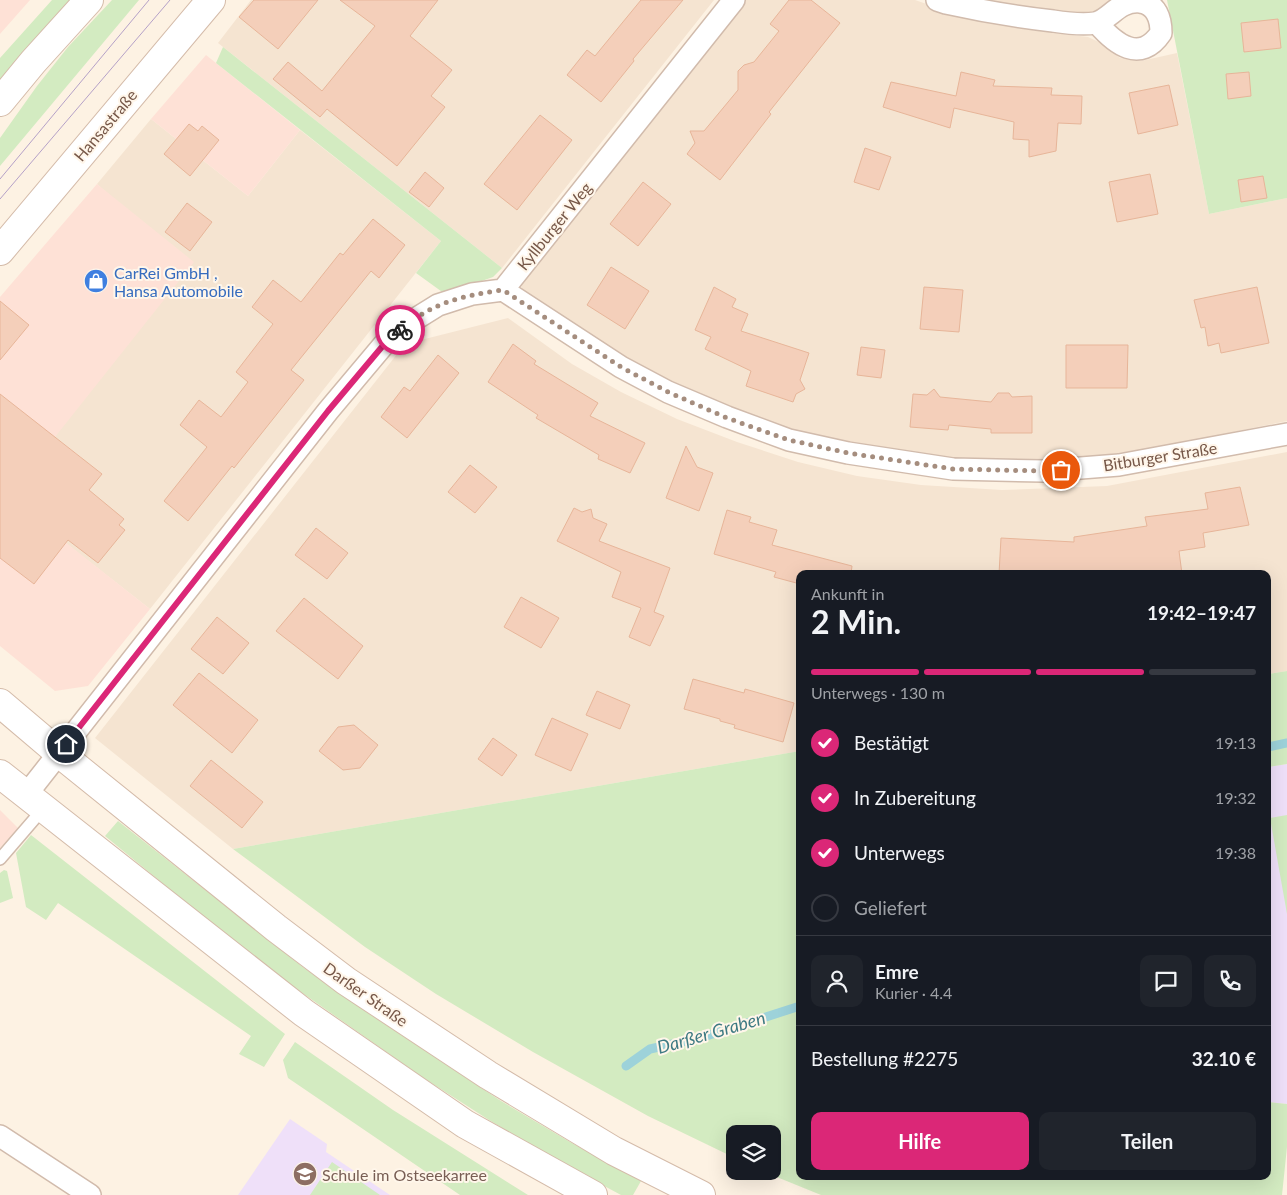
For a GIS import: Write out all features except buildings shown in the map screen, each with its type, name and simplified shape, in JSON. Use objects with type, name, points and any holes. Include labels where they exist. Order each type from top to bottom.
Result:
[{"type":"main road","points":[[0,102],[89,0]]},
{"type":"main road","name":"Hansastraße","points":[[0,251],[211,0]]},
{"type":"main road","name":"Darßer Straße","points":[[0,703],[58,753],[276,928],[346,981],[488,1075],[614,1151],[701,1195]]},
{"type":"main road","points":[[0,774],[304,1013],[465,1124],[592,1195]]},
{"type":"street","name":"Kyllburger Weg","points":[[503,290],[734,0]]},
{"type":"street","points":[[937,0],[946,4],[1010,17],[1068,23],[1097,23]]},
{"type":"street","name":"Bitburger Straße","points":[[503,290],[621,367],[668,392],[727,418],[789,440],[848,453],[953,469],[1042,471],[1119,464],[1287,434]]},
{"type":"street","points":[[35,802],[58,753],[328,411],[386,342],[409,323],[438,305],[472,294],[503,290]]},
{"type":"street","points":[[0,1136],[90,1195]]},
{"type":"lane","points":[[0,859],[35,802]]},
{"type":"shaded area","points":[[0,0],[30,0],[0,34]]},
{"type":"shaded area","points":[[251,0],[714,0],[502,268],[218,43]]},
{"type":"shaded area","points":[[744,0],[915,0],[944,10],[1016,28],[1088,37],[1101,43],[1120,58],[1141,61],[1177,53],[1209,214],[1287,198],[1287,421],[1160,447],[1096,456],[1019,462],[935,458],[785,432],[648,374],[522,291],[521,283]]},
{"type":"shaded area","points":[[965,0],[1110,0],[1099,15],[1088,18]]},
{"type":"shaded area","points":[[206,55],[300,130],[248,196],[151,119]]},
{"type":"shaded area","points":[[151,119],[248,196],[300,130],[441,241],[150,609],[54,534],[81,457],[55,437],[107,193],[97,184]]},
{"type":"shaded area","points":[[97,184],[194,262],[55,437],[102,474],[55,534],[150,609],[88,686],[55,691],[0,646],[0,297]]},
{"type":"shaded area","points":[[508,318],[572,364],[621,392],[677,419],[737,442],[798,462],[857,476],[921,485],[1002,490],[1107,486],[1287,452],[1287,671],[1271,674],[1271,570],[796,570],[796,752],[233,849],[95,738],[405,344]]},
{"type":"shaded area","points":[[1287,764],[1287,1104],[1271,1102],[1271,767]]},
{"type":"shaded area","points":[[0,810],[18,828],[0,848]]},
{"type":"shaded area","name":"Schule im Ostseekarree","points":[[290,1119],[327,1144],[326,1152],[390,1195],[238,1195]]},
{"type":"green space","points":[[52,0],[70,0],[0,80],[0,58]]},
{"type":"green space","points":[[112,0],[139,0],[0,166],[0,138],[68,47]]},
{"type":"green space","points":[[1167,0],[1287,0],[1287,198],[1209,214]]},
{"type":"green space","points":[[223,47],[502,268],[493,277],[445,294],[416,273],[441,241],[216,63]]},
{"type":"green space","points":[[1287,671],[1287,764],[1271,767],[1271,674]]},
{"type":"green space","points":[[796,752],[796,1180],[1271,1180],[1271,1102],[1287,1104],[1287,1147],[1282,1195],[821,1195],[781,1179],[781,1125],[726,1125],[726,1154],[648,1116],[533,1052],[436,994],[365,947],[233,849]]},
{"type":"green space","points":[[1287,815],[1287,914],[1271,824],[1271,818]]},
{"type":"green space","points":[[118,821],[304,968],[368,1013],[501,1101],[641,1181],[633,1195],[621,1195],[558,1161],[489,1120],[422,1077],[291,985],[228,937],[105,836]]},
{"type":"green space","points":[[31,835],[285,1034],[264,1067],[239,1054],[251,1036],[58,903],[46,920],[26,907],[16,853]]},
{"type":"green space","points":[[4,870],[7,871],[13,898],[0,903],[0,873]]},
{"type":"green space","points":[[295,1042],[393,1110],[528,1195],[460,1195],[288,1078],[283,1060]]},
{"type":"green space","points":[[332,1162],[380,1195],[310,1195]]},
{"type":"waterway","name":"Darßer Graben","points":[[1271,746],[1287,743]]},
{"type":"waterway","name":"Darßer Graben","points":[[626,1066],[650,1049],[700,1038],[796,1007]]},
{"type":"tram line","points":[[0,179],[149,0]]},
{"type":"tram line","points":[[0,199],[170,0]]},
{"type":"way so far","points":[[400,330],[438,305],[472,294],[503,290],[621,367],[668,392],[727,418],[789,440],[848,453],[953,469],[1061,470]]},
{"type":"place","name":"CarRei GmbH , Hansa Automobile","points":[[96,281]]},
{"type":"place","name":"Schule im Ostseekarree","points":[[305,1174]]},
{"type":"route","points":[[66,744],[328,411],[386,342],[400,330]]}]
